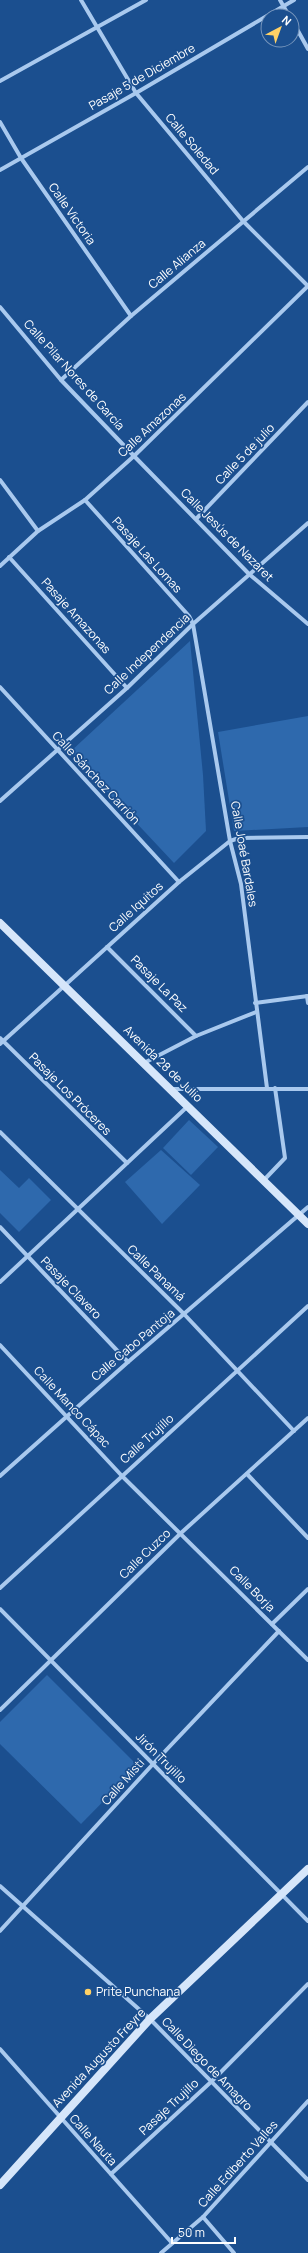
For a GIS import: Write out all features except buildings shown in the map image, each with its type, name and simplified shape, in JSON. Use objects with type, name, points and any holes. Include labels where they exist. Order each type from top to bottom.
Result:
[{"type":"main road","name":"Avenida 28 de Julio","points":[[0,923],[189,1106],[308,1224]]},
{"type":"main road","name":"Avenida Augusto Freyre","points":[[0,2185],[150,2019],[308,1869]]},
{"type":"street","name":"Calle Soledad","points":[[81,0],[136,93],[243,221],[308,286]]},
{"type":"street","points":[[0,82],[146,0]]},
{"type":"street","points":[[280,0],[284,6]]},
{"type":"street","name":"Pasaje 5 de Diciembre","points":[[0,170],[136,93],[294,0]]},
{"type":"street","points":[[300,34],[308,49]]},
{"type":"street","name":"Calle Victoria","points":[[0,122],[21,158],[130,316]]},
{"type":"street","name":"Calle Alianza","points":[[61,380],[130,316],[308,167]]},
{"type":"street","name":"Calle Amazonas","points":[[0,566],[38,531],[85,500],[134,456],[308,286]]},
{"type":"street","name":"Calle Pilar Nores de García","points":[[0,307],[61,380],[134,456]]},
{"type":"street","name":"Calle 5 de julio","points":[[196,518],[308,402]]},
{"type":"street","name":"Calle Jesús de Nazaret","points":[[134,456],[250,574],[308,624]]},
{"type":"street","points":[[0,480],[38,531]]},
{"type":"street","name":"Pasaje Las Lomas","points":[[85,500],[190,616],[193,624]]},
{"type":"street","name":"Calle Independencia","points":[[0,801],[56,749],[127,688],[193,624],[308,524]]},
{"type":"street","name":"Pasaje Amazonas","points":[[9,557],[127,688]]},
{"type":"street","name":"Calle Joaé Bardales","points":[[193,624],[230,841],[241,884],[256,1012],[267,1088]]},
{"type":"street","name":"Calle Sánchez Carrión","points":[[0,687],[179,882]]},
{"type":"street","name":"Calle Iquitos","points":[[1,1041],[179,882],[230,841],[239,838],[308,837]]},
{"type":"street","name":"Pasaje La Paz","points":[[107,946],[196,1036]]},
{"type":"street","points":[[255,1003],[307,996],[308,1003]]},
{"type":"street","points":[[144,1063],[196,1036],[256,1012]]},
{"type":"street","name":"Pasaje Los Próceres","points":[[1,1041],[127,1163]]},
{"type":"street","points":[[264,1180],[284,1158],[275,1088]]},
{"type":"street","points":[[171,1089],[308,1089]]},
{"type":"street","points":[[0,1282],[189,1106]]},
{"type":"street","name":"Calle Panamá","points":[[0,1132],[77,1210],[184,1314],[294,1431]]},
{"type":"street","name":"Calle Cabo Pantoja","points":[[1,1474],[65,1416],[308,1207]]},
{"type":"street","name":"Pasaje Clavero","points":[[0,1227],[128,1362]]},
{"type":"street","name":"Calle Trujillo","points":[[0,1588],[308,1306]]},
{"type":"street","name":"Calle Manco Cápac","points":[[0,1345],[122,1476],[181,1533]]},
{"type":"street","name":"Calle Cuzco","points":[[0,1710],[181,1533],[308,1418]]},
{"type":"street","points":[[246,1474],[308,1538]]},
{"type":"street","name":"Calle Borja","points":[[181,1533],[308,1660]]},
{"type":"street","points":[[272,1624],[308,1589]]},
{"type":"street","name":"Jirón Trujillo","points":[[0,1609],[308,1921]]},
{"type":"street","name":"Calle Misti","points":[[0,1932],[153,1764],[280,1631]]},
{"type":"street","name":"Calle Diego de Amagro","points":[[0,1886],[150,2019],[212,2081],[270,2143],[308,2180]]},
{"type":"street","name":"Pasaje Trujillo","points":[[111,2174],[212,2081],[308,1984]]},
{"type":"street","name":"Calle Nauta","points":[[0,2048],[172,2243]]},
{"type":"street","name":"Calle Ediberto Valles","points":[[161,2253],[203,2217],[308,2101]]},
{"type":"street","points":[[203,2217],[234,2253]]},
{"type":"shaded area","points":[[190,641],[203,775],[206,831],[174,863],[70,752]]},
{"type":"shaded area","points":[[308,716],[308,827],[234,831],[218,732]]},
{"type":"shaded area","points":[[189,1120],[218,1147],[191,1175],[163,1148]]},
{"type":"shaded area","points":[[161,1150],[200,1185],[162,1224],[125,1182]]},
{"type":"shaded area","points":[[0,1170],[19,1188],[29,1178],[51,1200],[19,1232],[0,1213]]},
{"type":"shaded area","points":[[47,1675],[138,1766],[81,1824],[0,1744],[0,1722]]},
{"type":"place","name":"Prite Punchana","points":[[88,1992]]}]
